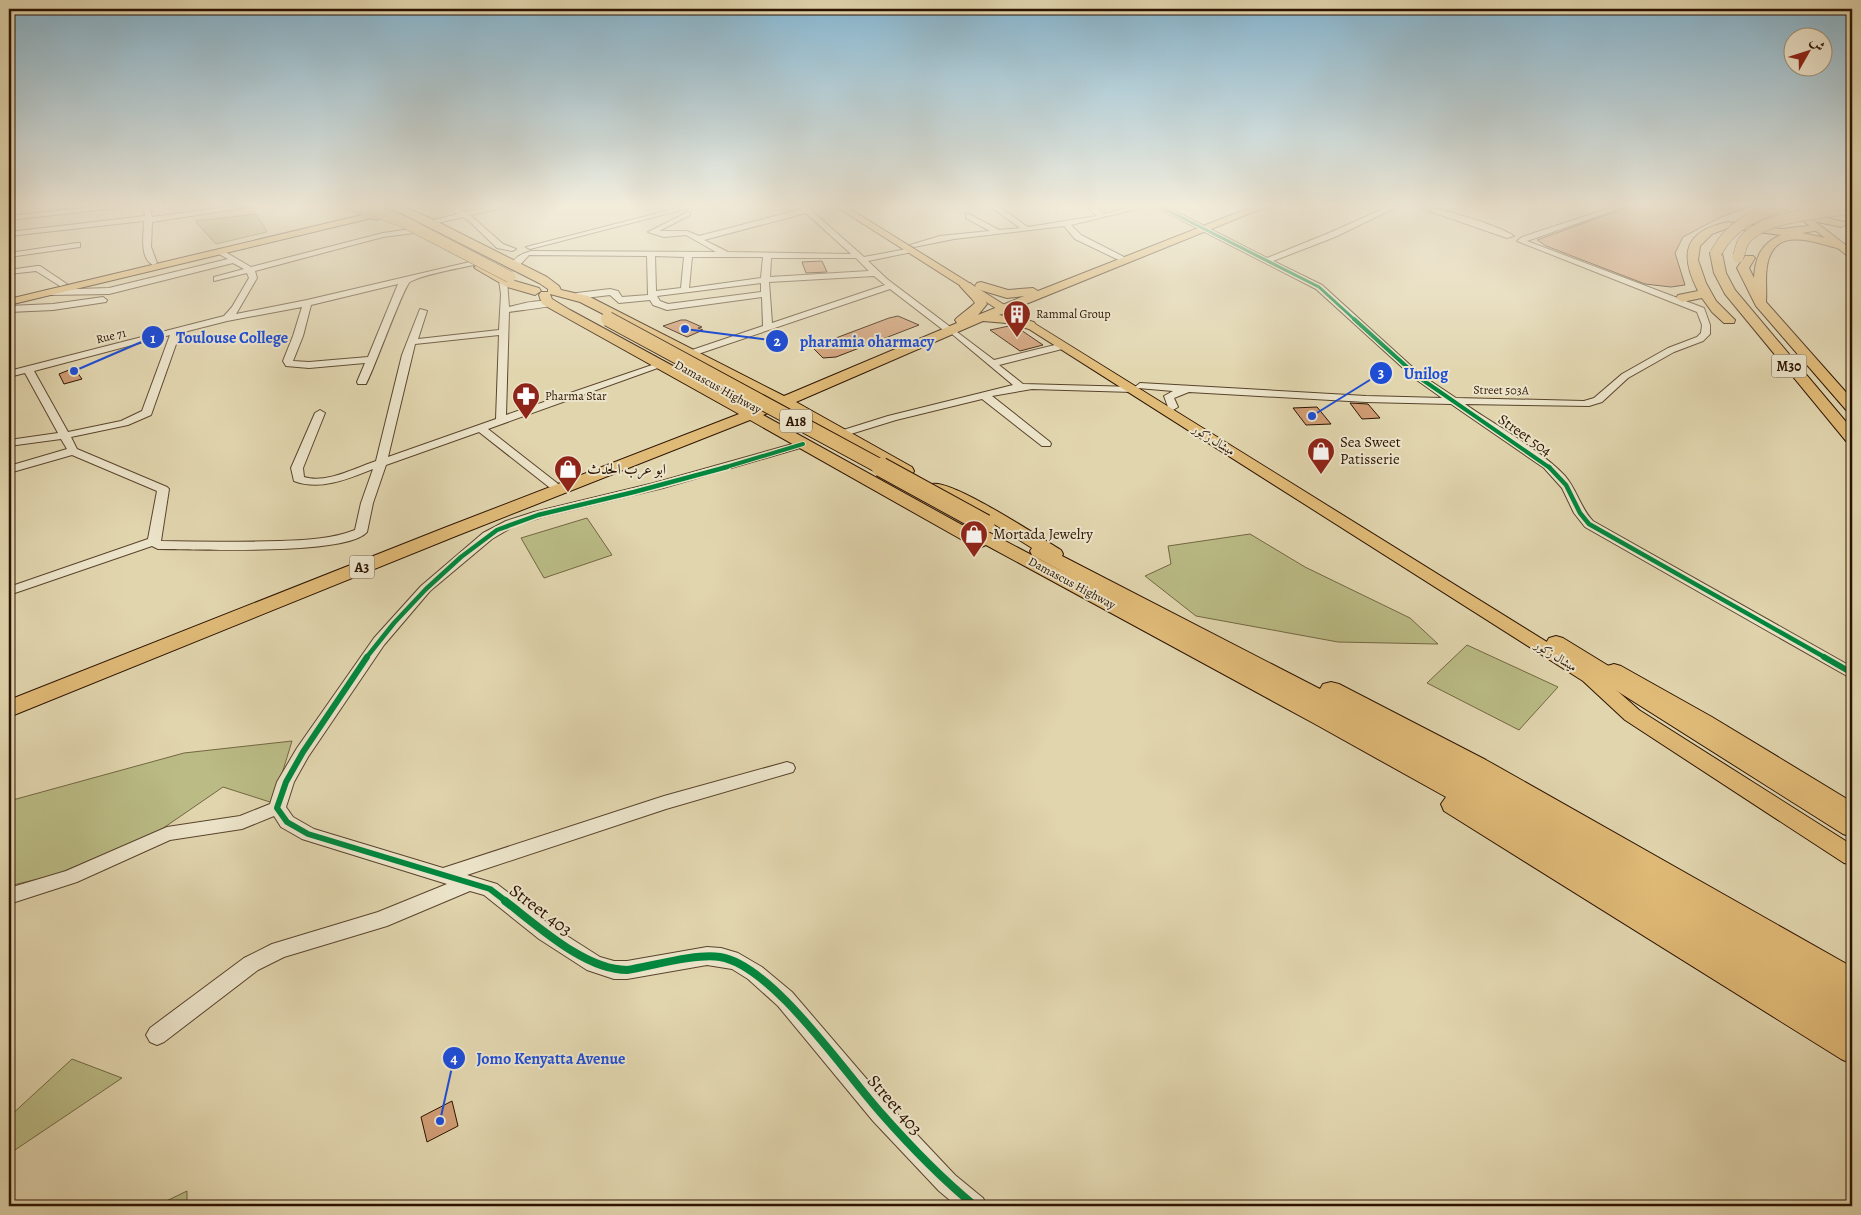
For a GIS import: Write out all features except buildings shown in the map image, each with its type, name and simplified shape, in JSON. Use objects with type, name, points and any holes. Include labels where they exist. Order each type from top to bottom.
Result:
[{"type":"highway","points":[[467,261],[512,274]]},
{"type":"highway","name":"Damascus Highway","points":[[484,261],[548,295],[602,320],[748,403],[977,527],[1065,571],[1186,636]]},
{"type":"highway","points":[[496,261],[512,274]]},
{"type":"highway","name":"A3","points":[[9,709],[500,515],[947,328],[1120,261]]},
{"type":"highway","points":[[1692,261],[1704,294],[1715,309],[1729,320]]},
{"type":"highway","name":"M30","points":[[1718,261],[1720,273],[1729,291],[1852,438]]},
{"type":"highway","points":[[1757,297],[1762,261]]},
{"type":"highway","name":"M30","points":[[1740,262],[1757,297],[1852,408]]},
{"type":"highway","name":"Damascus Highway","points":[[512,274],[548,295]]},
{"type":"highway","points":[[966,286],[981,303],[970,319]]},
{"type":"highway","points":[[981,286],[1011,294],[1041,292]]},
{"type":"highway","points":[[970,319],[1001,319],[1033,323],[1030,307],[1041,292]]},
{"type":"highway","points":[[1684,301],[1704,294]]},
{"type":"highway","points":[[548,295],[577,296],[745,381],[1000,520],[1041,545],[1065,571]]},
{"type":"highway","points":[[548,295],[661,365],[1004,556],[1034,570],[1065,571]]},
{"type":"highway","points":[[1701,310],[1729,320],[1749,331],[1784,359]]},
{"type":"highway","name":"A3","points":[[814,385],[833,382],[947,328]]},
{"type":"highway","points":[[715,394],[735,393],[743,388],[745,381]]},
{"type":"highway","points":[[745,381],[775,389],[814,385]]},
{"type":"highway","points":[[805,414],[800,407],[801,400],[814,385]]},
{"type":"highway","points":[[712,425],[725,408],[725,403],[715,394]]},
{"type":"highway","points":[[788,436],[788,427],[796,421],[809,420],[821,423]]},
{"type":"highway","points":[[712,425],[742,422],[768,423]]},
{"type":"highway","name":"A3","points":[[9,701],[500,515],[553,485],[712,425]]},
{"type":"highway","points":[[1186,636],[1323,718],[1557,849],[1852,1031]]},
{"type":"highway","points":[[1186,636],[1274,664],[1373,710],[1562,813],[1852,982]]},
{"type":"highway","points":[[1186,636],[1491,790],[1852,1006]]},
{"type":"highway","points":[[1186,636],[1226,677],[1254,695],[1450,803],[1852,1049]]},
{"type":"highway","points":[[1556,643],[1852,827]]},
{"type":"highway","points":[[1590,677],[1852,841]]},
{"type":"main road","points":[[9,297],[162,261]]},
{"type":"main road","points":[[9,302],[180,261]]},
{"type":"main road","name":"ميشال زكور","points":[[929,261],[966,286],[1006,306],[1137,388],[1590,677],[1632,716],[1852,856]]},
{"type":"main road","points":[[934,261],[981,286],[1006,306]]},
{"type":"main road","name":"ميشال زكور","points":[[1033,323],[1063,346],[1173,407],[1556,643],[1605,665],[1705,722],[1852,812]]},
{"type":"street","points":[[49,292],[74,294],[108,291],[231,261]]},
{"type":"street","points":[[227,318],[236,308],[252,278],[250,270],[235,261]]},
{"type":"street","points":[[217,279],[284,261]]},
{"type":"street","points":[[272,264],[286,261]]},
{"type":"street","points":[[501,420],[505,310],[512,274],[517,261]]},
{"type":"street","points":[[651,261],[652,295],[656,303],[667,306],[766,294]]},
{"type":"street","points":[[685,291],[687,261]]},
{"type":"street","points":[[767,261],[768,327]]},
{"type":"street","points":[[864,261],[891,286],[1021,387]]},
{"type":"street","name":"Street 504","points":[[1269,261],[1322,290],[1417,376],[1452,402],[1483,420],[1548,466],[1563,481],[1583,518],[1589,524],[1852,673]]},
{"type":"street","points":[[1578,261],[1684,301],[1701,310]]},
{"type":"street","name":"Rue 71","points":[[9,374],[227,318],[307,303],[471,263]]},
{"type":"street","points":[[9,272],[38,268],[64,284]]},
{"type":"street","points":[[577,296],[610,292],[615,293],[619,300],[625,301],[652,295],[766,280],[876,273]]},
{"type":"street","points":[[362,382],[402,285],[407,280]]},
{"type":"street","points":[[692,353],[891,286]]},
{"type":"street","points":[[505,310],[528,305],[548,295]]},
{"type":"street","points":[[9,309],[120,298]]},
{"type":"street","points":[[307,303],[298,336],[288,361],[289,364],[309,365],[371,360]]},
{"type":"street","name":"Street 503A","points":[[1190,390],[1452,402],[1592,402],[1602,397],[1625,376],[1671,350],[1700,339],[1705,334],[1706,325],[1701,310]]},
{"type":"street","points":[[154,541],[158,545],[290,544],[319,542],[356,535],[363,529],[367,503],[381,463],[407,355],[423,311]]},
{"type":"street","points":[[9,443],[65,436],[131,421],[147,413],[176,332]]},
{"type":"street","points":[[412,342],[503,332]]},
{"type":"street","points":[[991,364],[1063,346]]},
{"type":"street","points":[[320,413],[297,468],[298,479],[306,482],[321,481],[381,463],[661,365]]},
{"type":"street","points":[[28,369],[74,451],[79,455],[124,474],[161,487],[162,496],[154,541]]},
{"type":"street","points":[[841,434],[877,422],[1021,387],[1190,390]]},
{"type":"street","points":[[1173,407],[1169,400],[1171,394],[1190,390]]},
{"type":"street","points":[[984,395],[1046,444]]},
{"type":"street","points":[[480,428],[553,485]]},
{"type":"street","points":[[9,896],[58,882],[167,834],[242,822],[277,808],[285,784],[362,662],[389,628],[436,578],[487,536],[500,515],[530,518],[659,486],[803,444]]},
{"type":"street","points":[[9,470],[74,451]]},
{"type":"street","points":[[9,591],[154,541]]},
{"type":"street","points":[[444,875],[664,803],[787,768]]},
{"type":"street","name":"Street 403","points":[[277,808],[287,822],[308,834],[490,889],[546,933],[594,964],[614,970],[627,970],[707,956],[738,962],[755,973],[785,999],[881,1113],[947,1183],[975,1206]]},
{"type":"street","points":[[157,1035],[258,960],[279,950],[380,920],[422,904],[470,882]]},
{"type":"green space","points":[[587,518],[612,555],[544,578],[521,538]]},
{"type":"green space","points":[[1250,534],[1305,567],[1410,618],[1438,644],[1338,642],[1196,616],[1145,576],[1171,564],[1168,546]]},
{"type":"green space","points":[[1467,645],[1558,687],[1519,730],[1427,683]]},
{"type":"green space","points":[[292,741],[273,803],[223,787],[159,831],[55,875],[9,886],[9,801],[184,753]]},
{"type":"green space","points":[[72,1059],[122,1078],[9,1154],[9,1117]]},
{"type":"green space","points":[[187,1191],[187,1206],[156,1206]]},
{"type":"cycle path","points":[[1267,261],[1319,287],[1417,376],[1548,466],[1566,485],[1580,513],[1589,524],[1852,673]]},
{"type":"cycle path","points":[[803,444],[659,486],[524,519],[497,530],[488,536],[443,572],[409,606],[379,641],[351,679],[303,752],[286,782],[277,808],[287,822],[308,834],[490,889],[546,933],[594,964],[614,970],[627,970],[707,956],[721,957],[738,962],[755,973],[785,999],[881,1113],[947,1183],[975,1206]]},
{"type":"place","name":"pharamia oharmacy","points":[[685,329]]},
{"type":"place","name":"Rammal Group","points":[[1017,338]]},
{"type":"place","name":"Toulouse College","points":[[74,371]]},
{"type":"place","name":"Unilog","points":[[1312,416]]},
{"type":"place","name":"Pharma Star","points":[[526,420]]},
{"type":"place","name":"Sea Sweet Patisserie","points":[[1321,475]]},
{"type":"place","name":"ابو عرب الحدث","points":[[568,493]]},
{"type":"place","name":"Mortada Jewelry","points":[[974,558]]},
{"type":"place","name":"Jomo Kenyatta Avenue","points":[[440,1121]]}]
